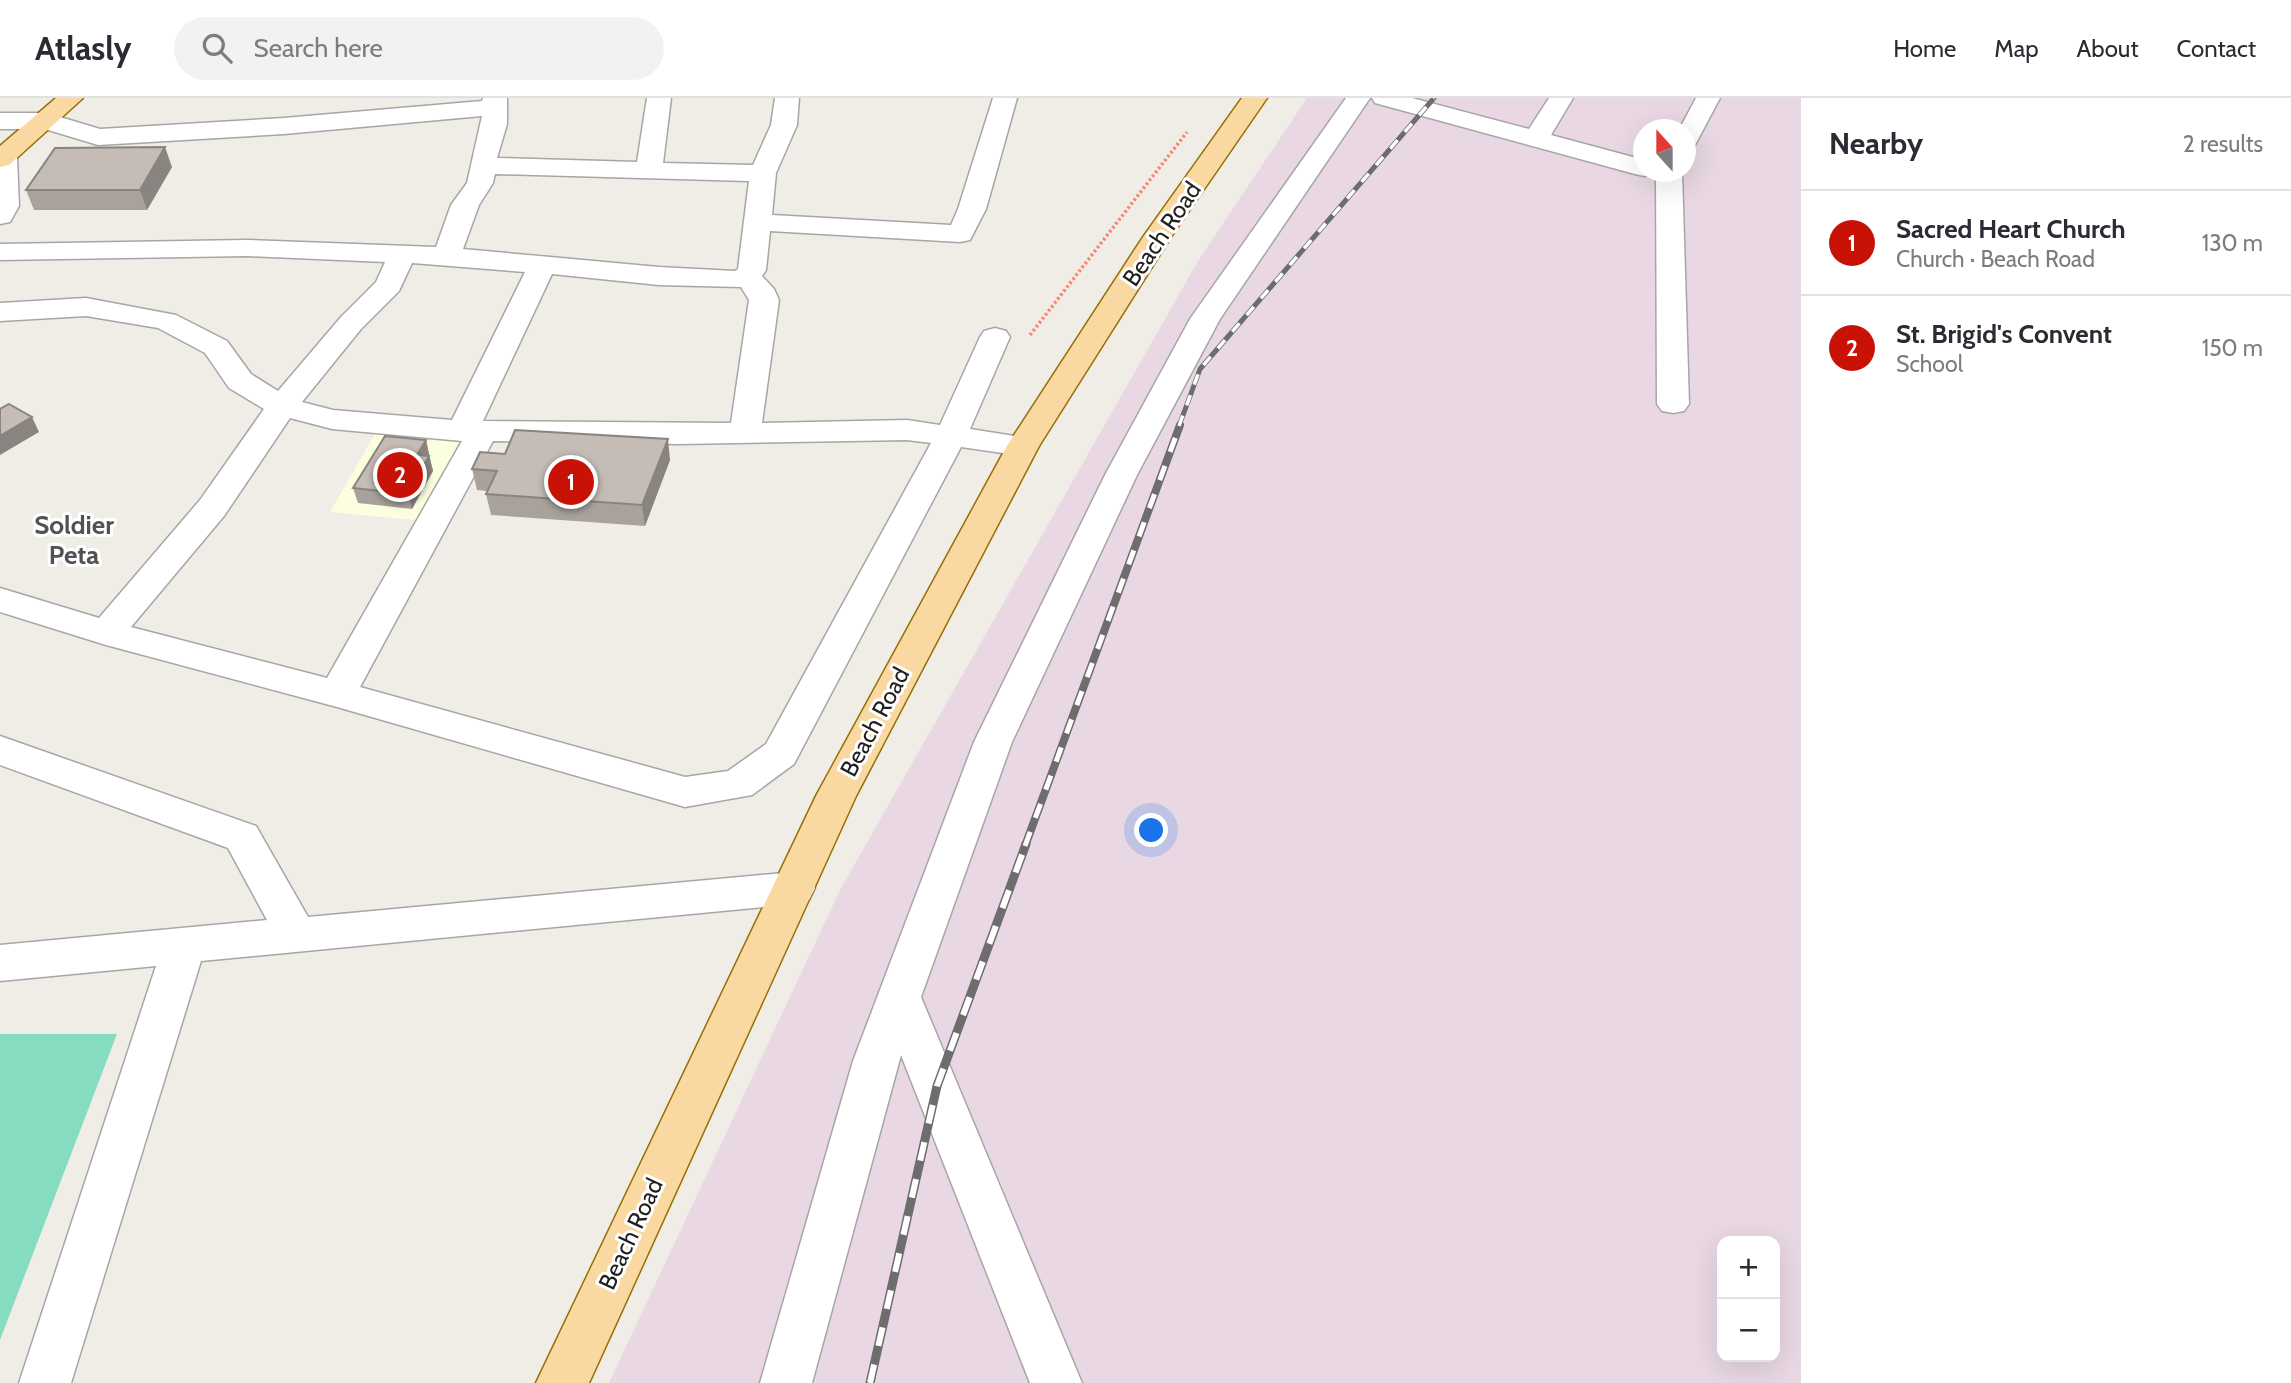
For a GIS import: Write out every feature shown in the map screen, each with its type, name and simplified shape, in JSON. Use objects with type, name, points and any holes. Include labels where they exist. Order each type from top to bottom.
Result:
[{"type":"main road","points":[[2,158],[71,98]]},
{"type":"main road","name":"Beach Road","points":[[562,1383],[836,796],[1023,446],[1157,237],[1172,220],[1255,98]]},
{"type":"street","points":[[649,168],[659,98]]},
{"type":"street","points":[[746,277],[754,260],[756,222],[764,173],[784,125],[787,98]]},
{"type":"street","points":[[756,222],[960,234],[972,209],[1005,98]]},
{"type":"street","points":[[786,1383],[876,1061],[993,741],[1121,475],[1205,319],[1358,98]]},
{"type":"street","points":[[1384,98],[1633,164]]},
{"type":"street","points":[[1536,138],[1561,98]]},
{"type":"street","points":[[1696,121],[1709,98]]},
{"type":"street","points":[[0,121],[47,121],[98,137],[284,126],[495,103],[494,124],[480,183],[465,205],[447,256]]},
{"type":"street","points":[[0,216],[5,206],[2,158]]},
{"type":"street","points":[[483,166],[649,168],[764,173]]},
{"type":"street","points":[[1660,182],[1673,404]]},
{"type":"street","points":[[0,252],[247,247],[447,256],[716,281],[746,277],[760,289],[764,300],[745,433]]},
{"type":"street","points":[[106,633],[212,508],[282,407],[351,323],[389,285],[402,254]]},
{"type":"street","points":[[338,694],[473,431],[543,264]]},
{"type":"street","points":[[0,312],[86,307],[166,321],[216,347],[240,381],[282,407],[332,419],[473,431],[745,433],[907,430],[1023,446]]},
{"type":"street","points":[[0,600],[106,633],[338,694],[685,792],[738,785],[780,754],[951,436],[995,337]]},
{"type":"street","points":[[0,750],[242,837],[297,936]]},
{"type":"street","points":[[0,963],[793,888]]},
{"type":"street","points":[[45,1383],[184,947]]},
{"type":"street","points":[[900,998],[1056,1383]]},
{"type":"path","points":[[995,337],[1031,335],[1189,128]]},
{"type":"shaded area","points":[[1307,98],[1801,98],[1801,1383],[609,1383],[840,890],[1198,261]]},
{"type":"shaded area","points":[[376,432],[469,438],[425,521],[330,512]]},
{"type":"green space","points":[[0,1034],[117,1034],[0,1340]]},
{"type":"building","points":[[165,147],[140,190],[26,190],[55,148]]},
{"type":"building","points":[[9,404],[32,417],[0,436],[0,409]]},
{"type":"building","points":[[515,430],[668,439],[642,505],[486,494],[497,471],[472,469],[480,452],[505,454]]},
{"type":"building","points":[[385,436],[426,440],[417,455],[429,456],[408,494],[353,488]]},
{"type":"railway","points":[[1179,426],[1200,369],[1434,98]]},
{"type":"railway","points":[[1025,846],[1180,425]]},
{"type":"railway","points":[[870,1383],[937,1086],[1026,844]]},
{"type":"place","name":"St. Brigid's Convent","points":[[400,475]]},
{"type":"place","name":"Sacred Heart Church","points":[[571,482]]},
{"type":"district","name":"Soldier Peta","points":[[74,540]]}]
